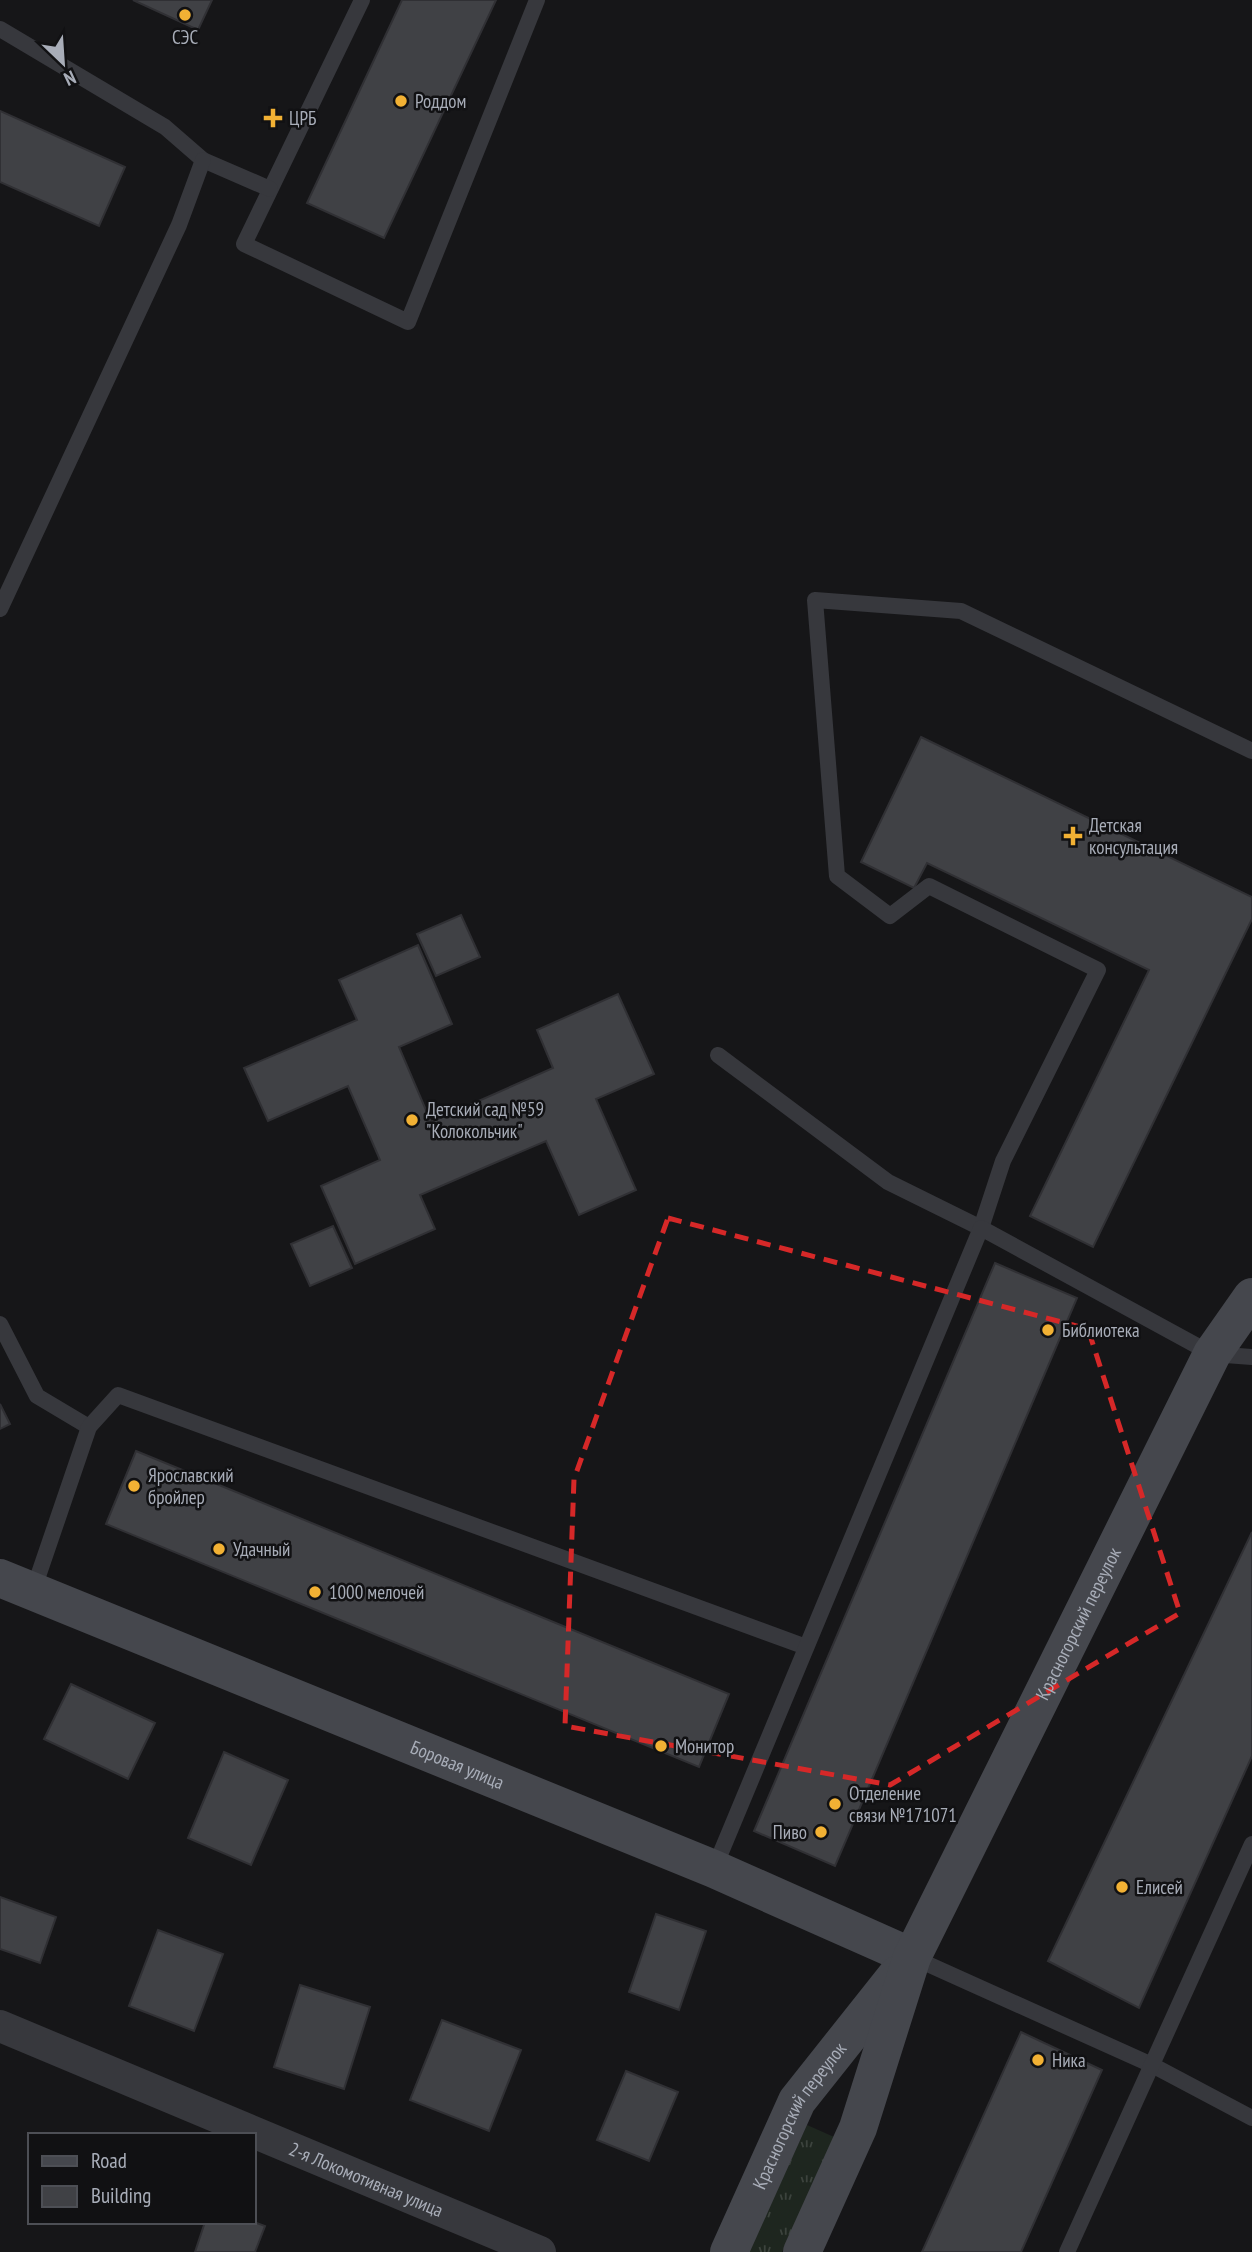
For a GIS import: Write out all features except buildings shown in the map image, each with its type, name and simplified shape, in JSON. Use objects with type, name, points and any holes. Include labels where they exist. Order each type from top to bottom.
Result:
[{"type":"main road","name":"Красногорский переулок","points":[[802,2252],[858,2128],[912,1957],[1212,1354],[1252,1297]]},
{"type":"main road","name":"Боровая улица","points":[[16,1585],[714,1869],[912,1957]]},
{"type":"main road","name":"Красногорский переулок","points":[[729,2252],[797,2101],[912,1957]]},
{"type":"street","name":"2-я Локомотивная улица","points":[[0,2026],[256,2133]]},
{"type":"street","name":"2-я Локомотивная улица","points":[[256,2133],[540,2252]]},
{"type":"lane","points":[[362,0],[244,244],[408,322],[537,0]]},
{"type":"lane","points":[[0,29],[165,127],[203,160],[270,189]]},
{"type":"lane","points":[[0,609],[179,225],[203,160]]},
{"type":"lane","points":[[714,1869],[981,1228],[1003,1161],[1098,970],[929,886],[890,916],[837,876],[815,600],[961,611],[1252,751]]},
{"type":"lane","points":[[718,1055],[888,1182],[981,1228],[1212,1354],[1252,1357]]},
{"type":"lane","points":[[0,1324],[37,1396],[89,1427]]},
{"type":"lane","points":[[16,1585],[89,1427],[118,1395],[806,1647]]},
{"type":"lane","points":[[1067,2252],[1252,1844]]},
{"type":"lane","points":[[912,1957],[1152,2064],[1252,2118]]},
{"type":"highlighted area","points":[[668,1218],[1088,1329],[1180,1613],[890,1785],[565,1726],[574,1479]]},
{"type":"green space","points":[[807,2125],[834,2137],[782,2252],[749,2252]]},
{"type":"place","name":"СЭС","points":[[185,15]]},
{"type":"place","name":"Роддом","points":[[401,101]]},
{"type":"place","name":"ЦРБ","points":[[273,118]]},
{"type":"place","name":"Детская консультация","points":[[1073,836]]},
{"type":"place","name":"Детский сад №59 \"Колокольчик\"","points":[[412,1120]]},
{"type":"place","name":"Библиотека","points":[[1048,1330]]},
{"type":"place","name":"Ярославский бройлер","points":[[134,1486]]},
{"type":"place","name":"Удачный","points":[[219,1549]]},
{"type":"place","name":"1000 мелочей","points":[[315,1592]]},
{"type":"place","name":"Монитор","points":[[661,1746]]},
{"type":"place","name":"Отделение связи №171071","points":[[835,1804]]},
{"type":"place","name":"Пиво","points":[[821,1832]]},
{"type":"place","name":"Елисей","points":[[1122,1887]]},
{"type":"place","name":"Ника","points":[[1038,2060]]}]
